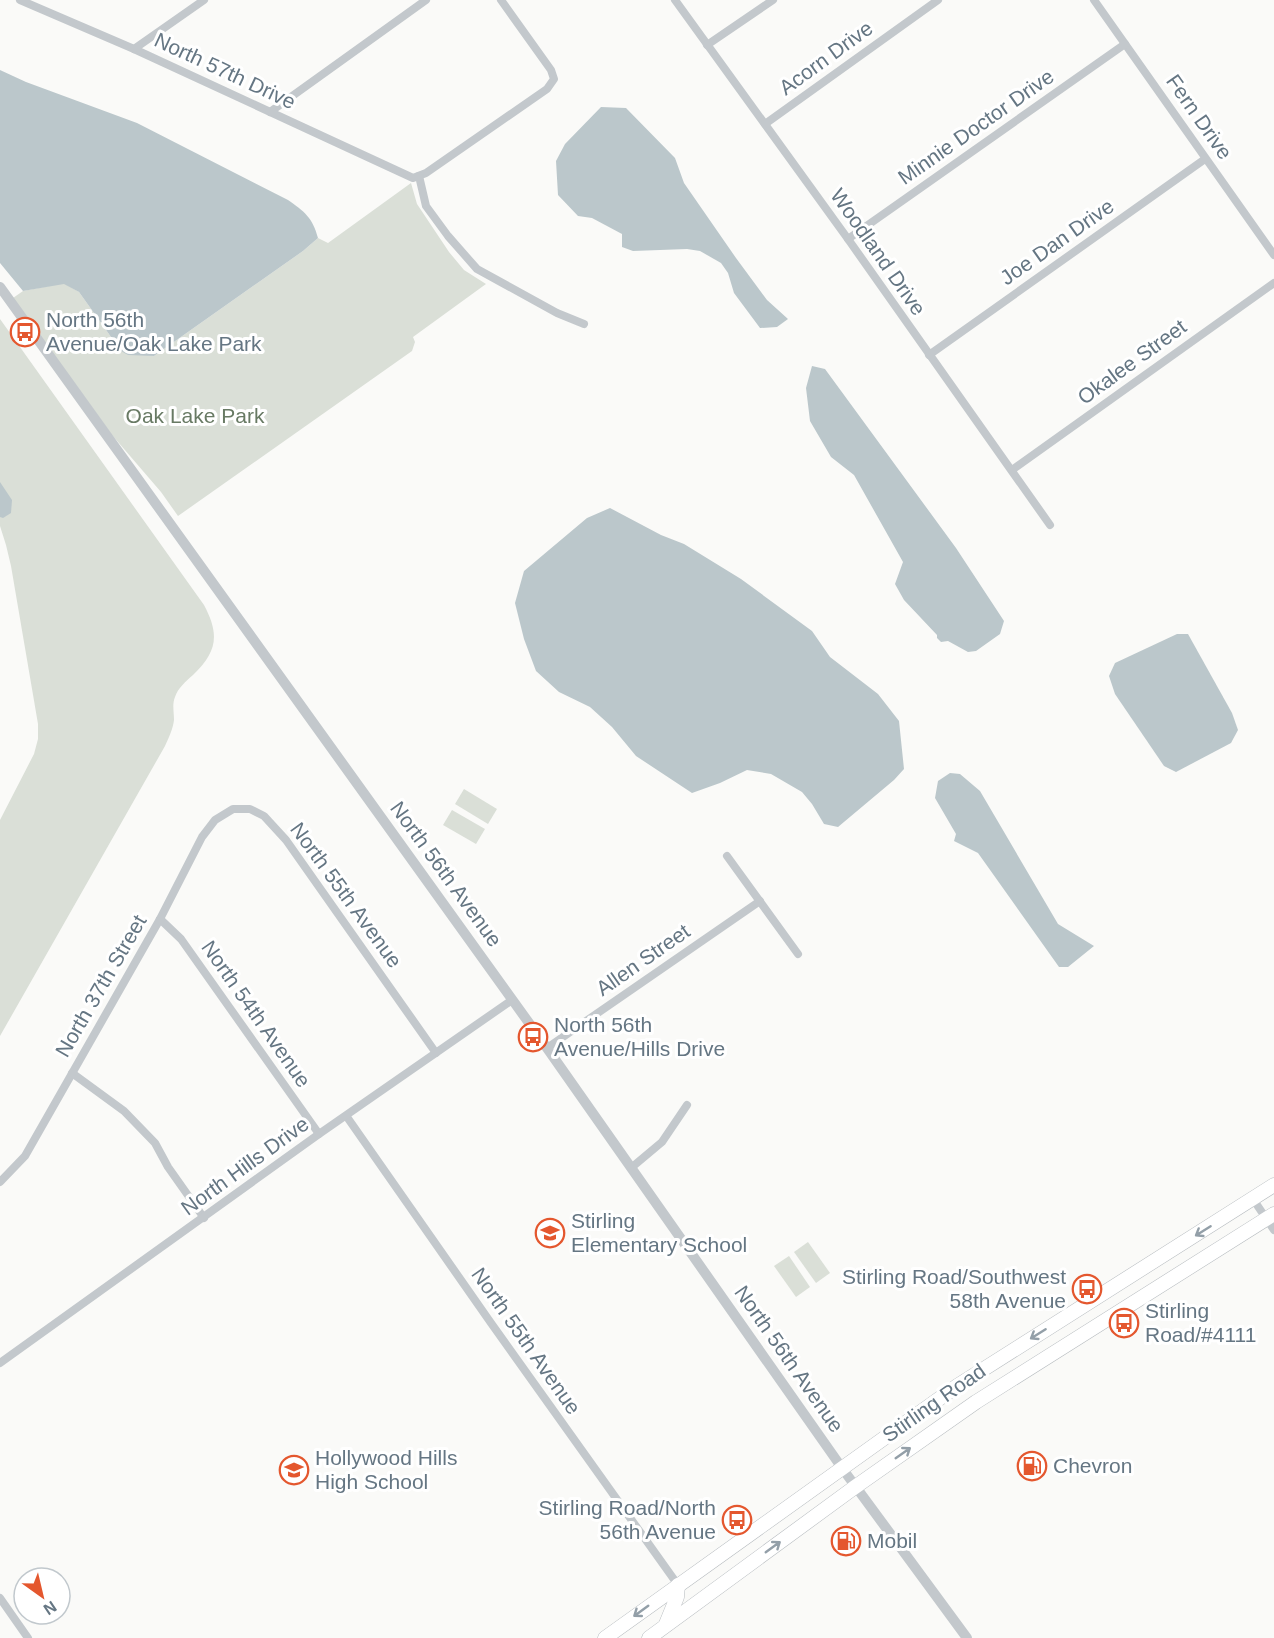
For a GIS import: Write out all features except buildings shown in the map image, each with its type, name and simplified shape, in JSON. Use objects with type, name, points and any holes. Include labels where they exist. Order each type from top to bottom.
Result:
[{"type":"main road","name":"Stirling Road","points":[[605,1638],[989,1365],[1274,1185]]},
{"type":"main road","name":"Stirling Road","points":[[649,1638],[855,1487],[976,1402],[1271,1221]]},
{"type":"main road","points":[[665,1626],[677,1598],[678,1585]]},
{"type":"street","name":"North 57th Drive","points":[[20,0],[416,177]]},
{"type":"street","points":[[134,49],[204,0]]},
{"type":"street","points":[[270,112],[426,0]]},
{"type":"street","points":[[501,0],[551,70],[554,79],[547,89],[426,173],[416,177],[426,206],[477,269],[557,313],[584,324]]},
{"type":"street","name":"Woodland Drive","points":[[675,0],[848,239],[1050,525]]},
{"type":"street","points":[[707,45],[773,0]]},
{"type":"street","name":"Acorn Drive","points":[[765,124],[938,0]]},
{"type":"street","name":"Fern Drive","points":[[1094,0],[1274,255]]},
{"type":"street","name":"Minnie Doctor Drive","points":[[848,239],[1125,44]]},
{"type":"street","name":"Joe Dan Drive","points":[[929,355],[1205,159]]},
{"type":"street","name":"Okalee Street","points":[[1012,470],[1274,283]]},
{"type":"street","name":"North 56th Avenue","points":[[0,287],[547,1048],[855,1487],[967,1638]]},
{"type":"street","name":"North 37th Street","points":[[0,1182],[25,1156],[160,919],[202,837],[215,820],[233,809]]},
{"type":"street","name":"North 55th Avenue","points":[[233,809],[250,809],[264,816],[286,840],[436,1053]]},
{"type":"street","points":[[727,856],[798,954]]},
{"type":"street","name":"Allen Street","points":[[547,1048],[760,901]]},
{"type":"street","name":"North 54th Avenue","points":[[160,919],[181,939],[319,1134]]},
{"type":"street","name":"North Hills Drive","points":[[0,1363],[319,1134],[347,1117],[512,1000]]},
{"type":"street","points":[[72,1073],[124,1111],[155,1143],[168,1167],[204,1218]]},
{"type":"street","points":[[631,1168],[662,1142],[687,1105]]},
{"type":"street","name":"North 55th Avenue","points":[[347,1117],[678,1585]]},
{"type":"street","points":[[1253,1199],[1271,1221]]},
{"type":"street","points":[[0,1598],[28,1638]]},
{"type":"green space","name":"Oak Lake Park","points":[[411,183],[417,204],[449,252],[464,270],[486,284],[413,337],[415,342],[412,351],[178,516],[161,492],[112,435],[13,298],[23,291],[64,283],[79,292],[121,351],[154,356],[318,238],[328,243]]},
{"type":"green space","points":[[0,319],[204,605],[212,625],[214,643],[207,659],[176,694],[174,720],[165,746],[0,1036],[0,820],[34,754],[38,739],[38,724],[11,566],[0,526]]},
{"type":"green space","points":[[464,789],[497,809],[488,824],[455,804]]},
{"type":"green space","points":[[452,810],[485,829],[476,844],[443,825]]},
{"type":"green space","points":[[808,1242],[830,1273],[816,1283],[794,1252]]},
{"type":"green space","points":[[789,1256],[810,1287],[796,1297],[774,1266]]},
{"type":"shaded area","points":[[0,70],[26,82],[137,123],[288,200],[307,216],[318,238],[154,356],[128,355],[121,351],[79,292],[64,284],[23,291],[0,263]]},
{"type":"shaded area","points":[[601,107],[626,108],[675,158],[684,183],[736,258],[767,300],[788,319],[777,327],[760,328],[734,293],[728,273],[721,263],[700,251],[687,249],[633,251],[622,247],[622,234],[592,218],[578,216],[558,195],[556,161],[565,144]]},
{"type":"shaded area","points":[[812,366],[825,369],[956,548],[1004,621],[1000,634],[976,651],[968,652],[948,641],[941,642],[904,600],[895,584],[903,562],[854,475],[831,457],[810,421],[806,388]]},
{"type":"shaded area","points":[[0,482],[12,500],[11,513],[3,518],[0,517]]},
{"type":"shaded area","points":[[610,508],[661,535],[684,544],[741,579],[812,631],[830,657],[878,694],[899,721],[904,769],[894,780],[838,827],[824,824],[802,792],[771,774],[747,770],[692,793],[636,756],[612,727],[590,707],[559,692],[536,671],[524,639],[515,603],[524,571],[587,518]]},
{"type":"shaded area","points":[[1177,634],[1188,634],[1232,713],[1238,730],[1231,743],[1176,772],[1164,766],[1115,694],[1109,676],[1115,663]]},
{"type":"shaded area","points":[[950,773],[960,774],[980,791],[1058,924],[1094,946],[1068,967],[1059,967],[978,853],[954,841],[956,834],[935,798],[938,781]]},
{"type":"place","name":"North 56th Avenue/Oak Lake Park","points":[[25,332]]},
{"type":"place","name":"North 56th Avenue/Hills Drive","points":[[533,1037]]},
{"type":"place","name":"Stirling Elementary School","points":[[550,1233]]},
{"type":"place","name":"Stirling Road/Southwest 58th Avenue","points":[[1087,1289]]},
{"type":"place","name":"Stirling Road/#4111","points":[[1124,1323]]},
{"type":"place","name":"Chevron","points":[[1032,1466]]},
{"type":"place","name":"Hollywood Hills High School","points":[[294,1470]]},
{"type":"place","name":"Stirling Road/North 56th Avenue","points":[[737,1520]]},
{"type":"place","name":"Mobil","points":[[846,1541]]}]
